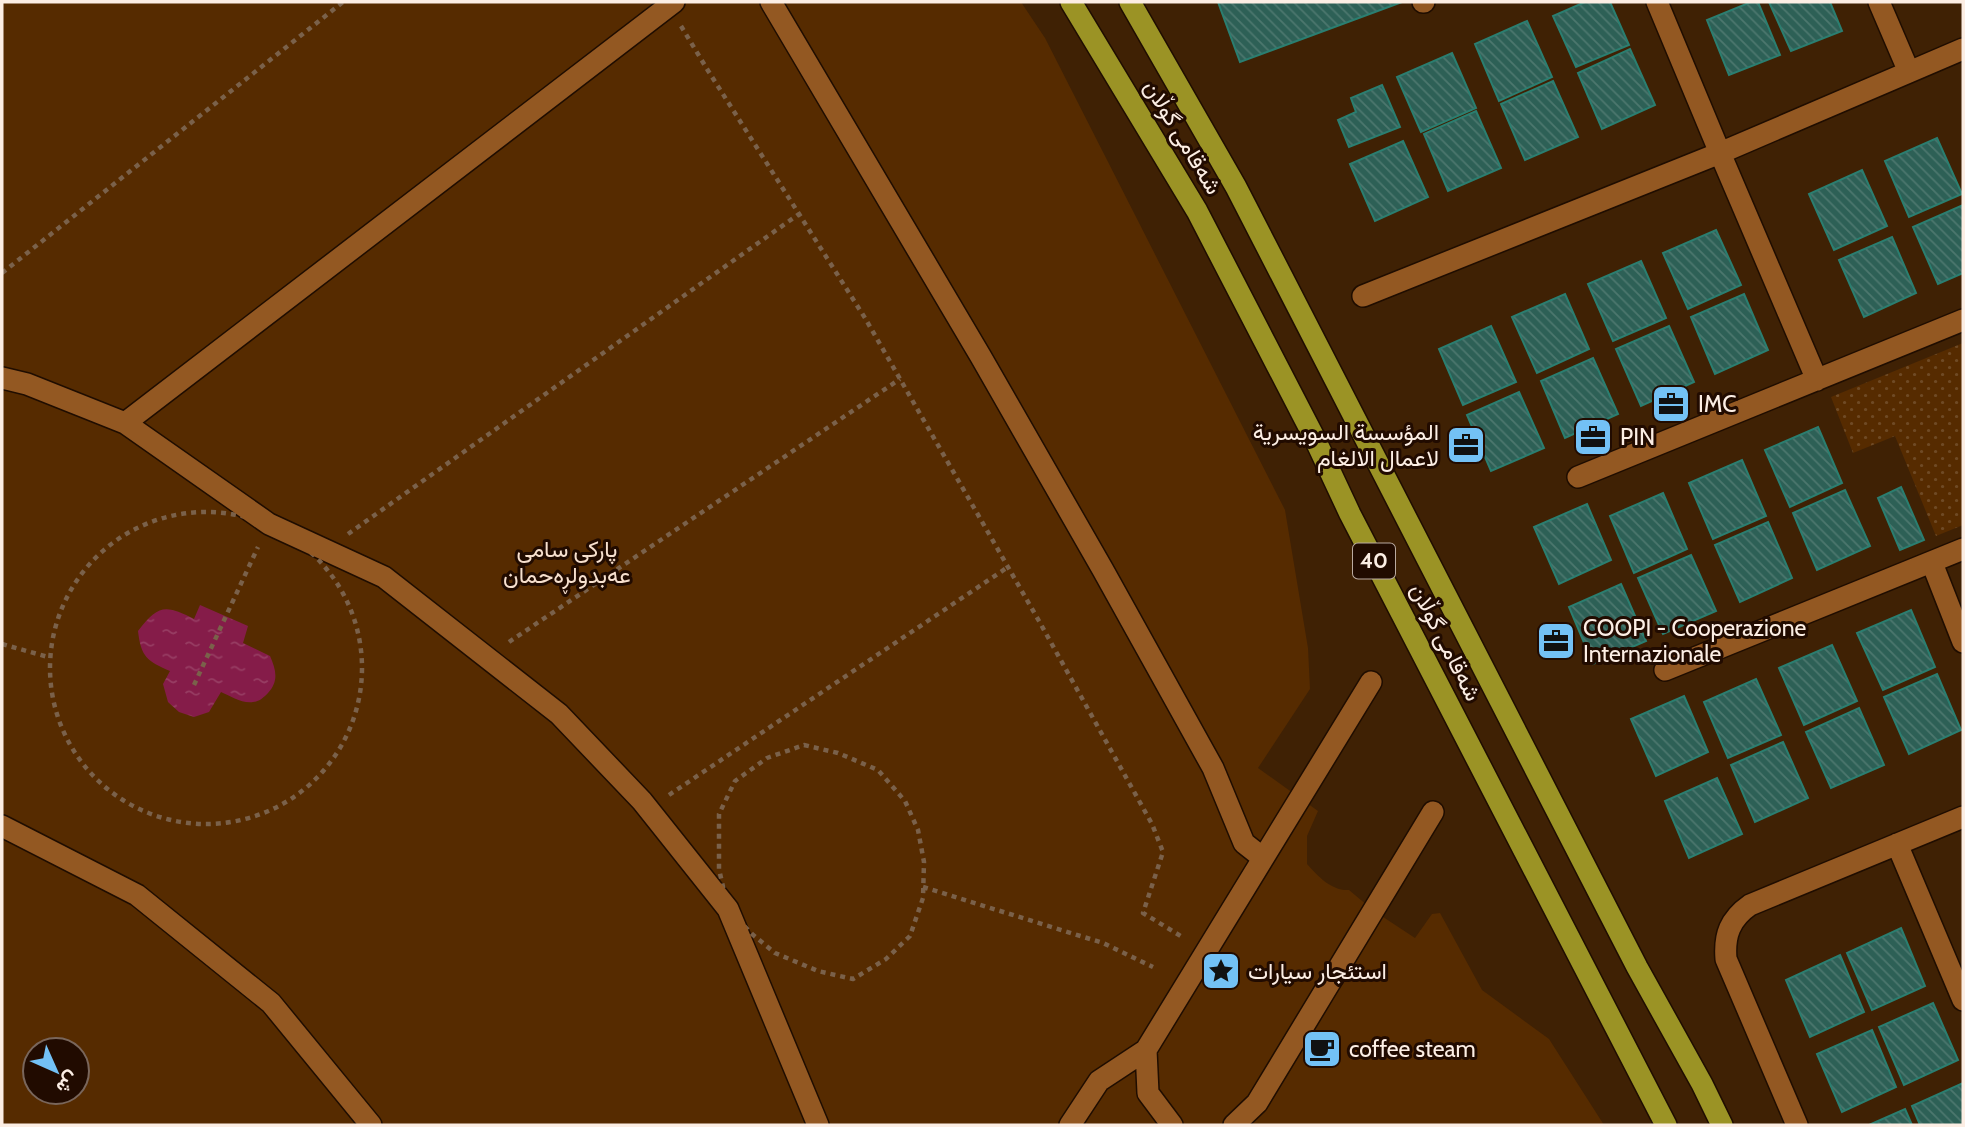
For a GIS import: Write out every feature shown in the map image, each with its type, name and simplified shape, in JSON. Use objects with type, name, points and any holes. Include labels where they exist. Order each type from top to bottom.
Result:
[{"type":"main road","name":"شەقامی گوڵان","points":[[1071,2],[1197,211],[1314,437],[1350,514],[1666,1125]]},
{"type":"main road","name":"شەقامی گوڵان","points":[[1130,2],[1236,187],[1637,967],[1722,1125]]},
{"type":"street","points":[[771,2],[981,357],[1103,570],[1213,768],[1244,844],[1263,858]]},
{"type":"street","points":[[1657,2],[1817,380]]},
{"type":"street","points":[[1879,2],[1909,72]]},
{"type":"street","points":[[125,423],[672,4]]},
{"type":"street","points":[[1363,296],[1720,153],[1963,49]]},
{"type":"street","points":[[1578,477],[1963,320]]},
{"type":"street","points":[[2,378],[27,384],[125,423],[269,524],[384,578],[559,714],[648,808],[728,909],[818,1125]]},
{"type":"street","points":[[1664,670],[1963,549]]},
{"type":"street","points":[[1932,563],[1963,642]]},
{"type":"street","points":[[1070,1125],[1099,1081],[1146,1050],[1371,682]]},
{"type":"street","points":[[1234,1125],[1257,1103],[1433,812]]},
{"type":"street","points":[[1797,1125],[1726,959],[1727,934],[1732,922],[1750,905],[1963,817]]},
{"type":"street","points":[[2,826],[137,895],[261,994],[371,1125]]},
{"type":"street","points":[[1897,844],[1963,1000]]},
{"type":"street","points":[[1146,1050],[1147,1093],[1172,1125]]},
{"type":"path","points":[[2,273],[343,2]]},
{"type":"path","points":[[672,4],[706,69],[865,318],[1152,824],[1163,852],[1143,913],[1206,951]]},
{"type":"path","points":[[325,550],[799,215]]},
{"type":"path","points":[[486,657],[900,379]]},
{"type":"path","points":[[220,511],[269,524],[313,552],[345,594],[361,645],[360,697],[342,747],[308,787],[263,815],[211,825],[159,819],[111,795],[75,757],[53,709],[48,657],[60,608],[86,566],[125,534],[171,514],[220,511]]},
{"type":"path","points":[[194,685],[269,524]]},
{"type":"path","points":[[648,808],[1008,567]]},
{"type":"path","points":[[2,644],[48,657]]},
{"type":"path","points":[[804,745],[838,752],[878,770],[905,800],[918,830],[924,862],[923,887],[923,898],[909,936],[886,959],[853,979],[818,971],[775,953],[751,934],[728,909],[719,869],[719,814],[735,781],[767,758],[804,745]]},
{"type":"path","points":[[923,887],[1103,943],[1153,967]]},
{"type":"green space","name":"پارکی سامی عەبدولڕەحمان","points":[[2,2],[1021,2],[1045,38],[1285,510],[1308,648],[1310,689],[1258,768],[1318,811],[1307,836],[1307,864],[1325,882],[1342,890],[1349,890],[1374,911],[1415,938],[1432,914],[1440,913],[1482,990],[1549,1039],[1604,1125],[2,1125]]},
{"type":"green space","points":[[1963,343],[1963,525],[1936,536],[1895,436],[1853,453],[1831,397]]},
{"type":"water","points":[[200,605],[248,626],[243,643],[270,656],[275,680],[268,693],[255,702],[245,702],[221,692],[209,712],[194,717],[179,712],[168,702],[163,684],[170,671],[146,657],[138,631],[151,616],[163,610],[176,611],[194,619]]},
{"type":"building","points":[[1218,2],[1402,2],[1240,62]]},
{"type":"building","points":[[1585,2],[1610,2],[1629,45],[1576,67],[1553,16]]},
{"type":"building","points":[[1751,2],[1758,2],[1780,55],[1729,75],[1707,20]]},
{"type":"building","points":[[1769,2],[1830,2],[1842,31],[1791,51]]},
{"type":"building","points":[[1527,21],[1552,77],[1499,101],[1475,44]]},
{"type":"building","points":[[1630,49],[1655,105],[1602,129],[1578,73]]},
{"type":"building","points":[[1452,53],[1476,108],[1421,132],[1397,77]]},
{"type":"building","points":[[1553,81],[1578,137],[1525,160],[1501,104]]},
{"type":"building","points":[[1382,85],[1400,127],[1349,147],[1338,120],[1356,112],[1351,98]]},
{"type":"building","points":[[1476,111],[1501,168],[1448,191],[1424,134]]},
{"type":"building","points":[[1937,138],[1962,194],[1909,217],[1885,161]]},
{"type":"building","points":[[1403,141],[1428,197],[1375,221],[1350,164]]},
{"type":"building","points":[[1862,170],[1887,226],[1834,250],[1809,194]]},
{"type":"building","points":[[1963,205],[1963,273],[1938,284],[1913,227]]},
{"type":"building","points":[[1716,230],[1741,285],[1688,309],[1663,253]]},
{"type":"building","points":[[1892,237],[1916,293],[1864,317],[1839,260]]},
{"type":"building","points":[[1641,261],[1666,318],[1613,341],[1588,284]]},
{"type":"building","points":[[1565,294],[1589,349],[1537,373],[1512,317]]},
{"type":"building","points":[[1744,294],[1768,350],[1715,374],[1691,317]]},
{"type":"building","points":[[1491,326],[1516,382],[1463,405],[1439,349]]},
{"type":"building","points":[[1669,326],[1694,382],[1641,406],[1616,349]]},
{"type":"building","points":[[1593,358],[1618,414],[1565,438],[1541,381]]},
{"type":"building","points":[[1519,392],[1544,448],[1491,471],[1467,415]]},
{"type":"building","points":[[1818,427],[1842,483],[1790,507],[1765,450]]},
{"type":"building","points":[[1742,460],[1766,516],[1713,539],[1689,483]]},
{"type":"building","points":[[1901,487],[1924,540],[1900,550],[1878,498]]},
{"type":"building","points":[[1845,490],[1870,546],[1817,570],[1793,513]]},
{"type":"building","points":[[1663,493],[1687,549],[1634,573],[1610,516]]},
{"type":"building","points":[[1587,504],[1611,560],[1559,584],[1534,527]]},
{"type":"building","points":[[1768,522],[1792,578],[1740,602],[1715,545]]},
{"type":"building","points":[[1691,555],[1716,611],[1663,634],[1638,578]]},
{"type":"building","points":[[1621,584],[1646,641],[1593,664],[1569,607]]},
{"type":"building","points":[[1911,610],[1935,667],[1883,690],[1857,633]]},
{"type":"building","points":[[1832,645],[1857,701],[1804,725],[1779,668]]},
{"type":"building","points":[[1937,674],[1961,730],[1909,754],[1884,697]]},
{"type":"building","points":[[1756,679],[1781,735],[1728,758],[1704,702]]},
{"type":"building","points":[[1684,696],[1708,752],[1656,776],[1631,719]]},
{"type":"building","points":[[1859,708],[1884,765],[1831,788],[1806,732]]},
{"type":"building","points":[[1783,742],[1808,798],[1755,822],[1731,765]]},
{"type":"building","points":[[1717,778],[1742,834],[1689,858],[1665,801]]},
{"type":"building","points":[[1901,928],[1925,986],[1872,1010],[1847,953]]},
{"type":"building","points":[[1840,955],[1864,1012],[1810,1037],[1786,980]]},
{"type":"building","points":[[1933,1003],[1958,1060],[1904,1085],[1879,1027]]},
{"type":"building","points":[[1872,1030],[1896,1087],[1842,1112],[1817,1054]]},
{"type":"building","points":[[1963,1083],[1963,1125],[1920,1125],[1912,1106]]},
{"type":"building","points":[[1905,1109],[1912,1125],[1869,1125]]},
{"type":"place","name":"IMC","points":[[1671,404]]},
{"type":"place","name":"PIN","points":[[1593,437]]},
{"type":"place","name":"المؤسسة السويسرية لاعمال الالغام","points":[[1466,445]]},
{"type":"place","name":"COOPI - Cooperazione Internazionale","points":[[1556,641]]},
{"type":"place","name":"استئجار سيارات","points":[[1221,971]]},
{"type":"place","name":"coffee steam","points":[[1322,1049]]}]
